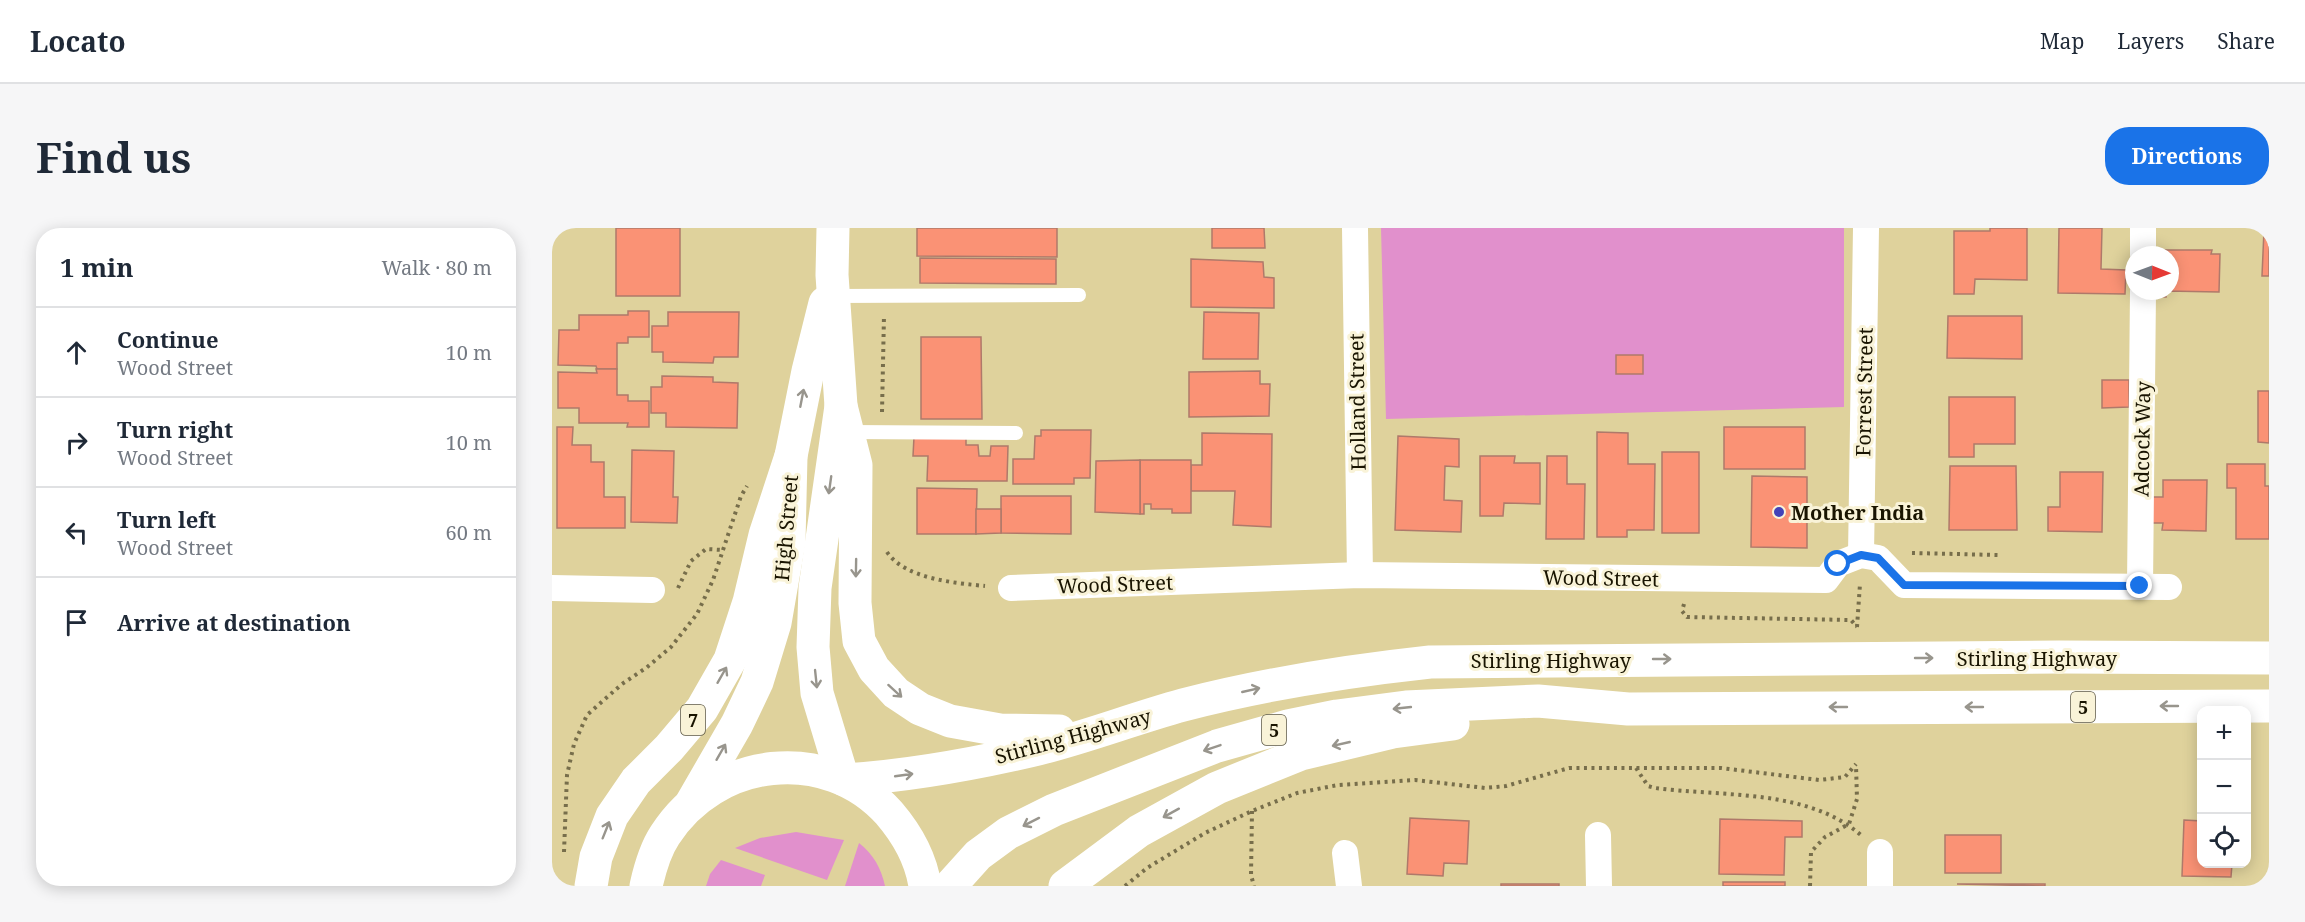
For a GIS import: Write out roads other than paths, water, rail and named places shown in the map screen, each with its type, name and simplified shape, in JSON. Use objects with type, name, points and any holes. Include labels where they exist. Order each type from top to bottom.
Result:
[{"type":"main road","name":"High Street","points":[[833,228],[832,285],[845,419],[815,588],[813,646],[817,693],[844,780]]},
{"type":"main road","name":"High Street","points":[[692,802],[737,724],[757,682],[775,623],[789,542],[791,456],[808,371],[832,285]]},
{"type":"main road","points":[[845,419],[856,465],[855,603],[859,641],[874,669],[896,693],[920,709],[950,721],[1000,730],[1093,732]]},
{"type":"main road","name":"7","points":[[591,886],[596,857],[612,816],[636,781],[669,748],[702,709],[730,660],[749,602],[765,535],[791,456]]},
{"type":"main road","name":"Stirling Highway","points":[[844,780],[902,776],[1031,750],[1184,705],[1269,686],[1348,671],[1430,662],[2259,656]]},
{"type":"main road","name":"Stirling Highway","points":[[950,886],[985,849],[1008,833],[1054,810],[1217,746],[1288,726],[1337,716],[1406,707],[1538,701],[1628,709],[2269,706]]},
{"type":"main road","points":[[1065,886],[1139,831],[1217,788],[1301,754],[1393,732],[1469,722],[1541,718],[1628,709]]},
{"type":"main road","points":[[646,886],[651,864],[665,835],[692,802],[721,782],[756,770],[783,767],[814,770],[844,780],[878,801],[903,829],[923,870],[925,886]]},
{"type":"street","name":"Holland Street","points":[[1355,228],[1360,575]]},
{"type":"street","name":"Forrest Street","points":[[1861,555],[1866,228]]},
{"type":"street","points":[[2143,228],[2143,246]]},
{"type":"street","name":"Adcock Way","points":[[2140,586],[2143,300]]},
{"type":"street","name":"Wood Street","points":[[1011,588],[1360,575],[1826,580],[1838,564],[1861,555]]},
{"type":"street","points":[[1861,555],[1878,558],[1904,585],[2169,587]]},
{"type":"street","points":[[552,588],[652,590]]},
{"type":"street","points":[[1598,835],[1599,886]]},
{"type":"street","points":[[1880,852],[1880,886]]},
{"type":"street","points":[[1345,853],[1349,886]]},
{"type":"lane","points":[[832,285],[884,296],[1079,295]]},
{"type":"lane","points":[[845,419],[882,432],[1016,433]]},
{"type":"place","name":"Mother India","points":[[1779,512]]}]
